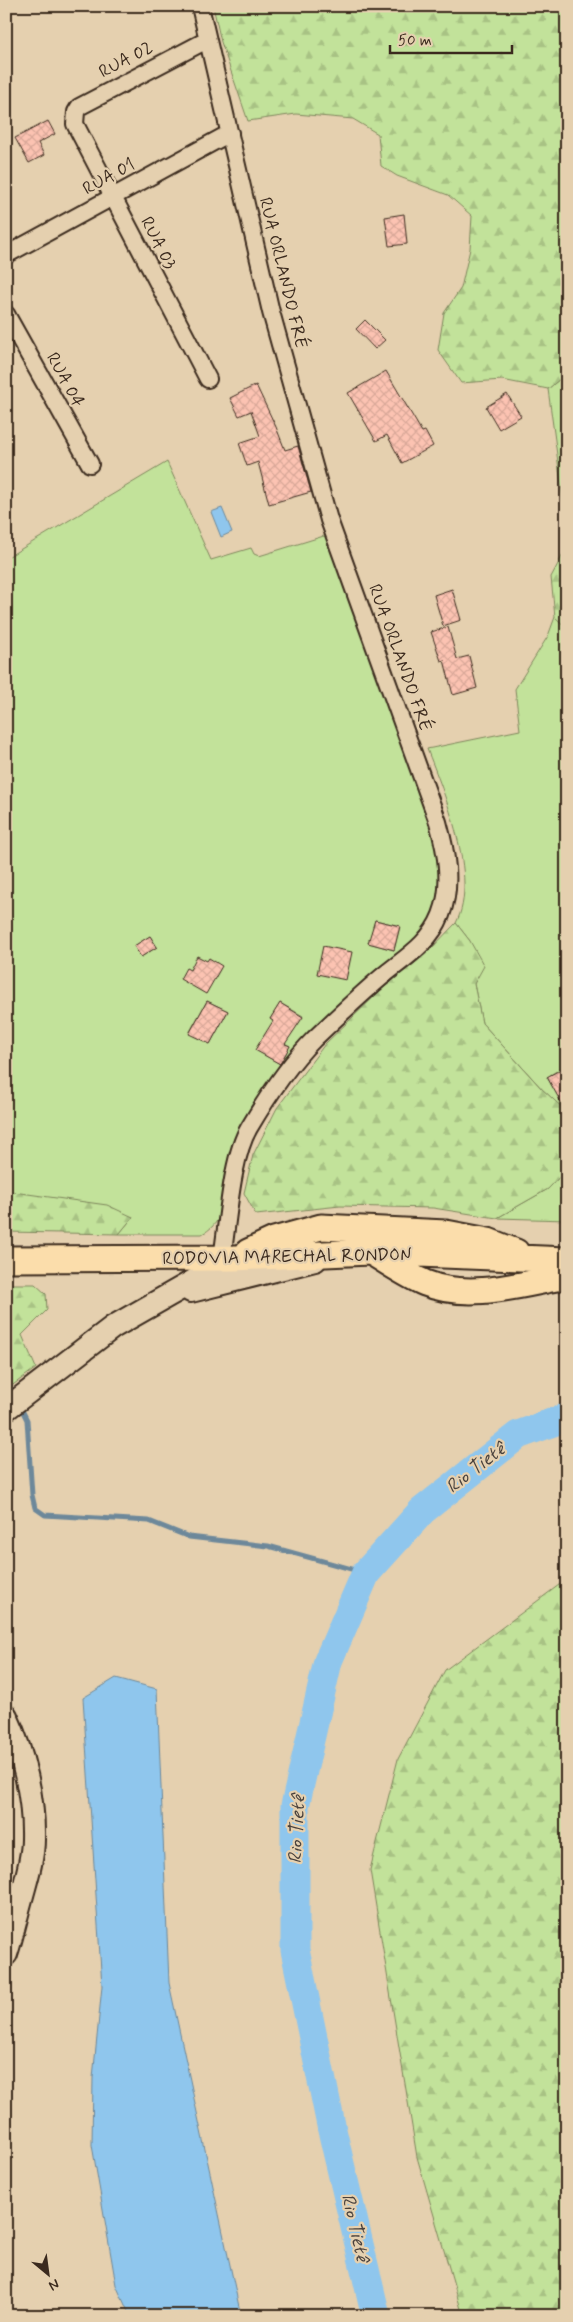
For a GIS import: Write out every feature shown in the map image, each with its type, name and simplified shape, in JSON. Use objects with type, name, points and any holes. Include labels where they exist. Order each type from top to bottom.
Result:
[{"type":"main road","points":[[6,1409],[113,1327],[228,1258],[274,1240],[321,1227],[446,1233],[492,1250],[500,1275],[498,1281],[489,1290]]},
{"type":"main road","name":"RODOVIA MARECHAL RONDON","points":[[6,1259],[228,1258],[370,1252],[492,1250],[565,1263]]},
{"type":"main road","points":[[370,1252],[426,1283],[454,1290],[489,1290],[565,1263]]},
{"type":"main road","points":[[160,1299],[341,1253]]},
{"type":"main road","points":[[6,1716],[14,1733],[25,1769],[31,1801],[34,1840],[28,1874],[6,1954]]},
{"type":"street","name":"RUA ORLANDO FRÉ","points":[[200,6],[271,312],[329,520],[438,822],[446,850],[447,872],[441,914],[431,934],[417,950],[384,975],[312,1042],[281,1081],[248,1130],[239,1156],[228,1258]]},
{"type":"street","name":"RUA 02","points":[[75,124],[76,112],[79,107],[208,40]]},
{"type":"street","name":"RUA 03","points":[[75,124],[208,379]]},
{"type":"street","name":"RUA 01","points":[[6,255],[230,133]]},
{"type":"street","name":"RUA 04","points":[[6,314],[90,464]]},
{"type":"shaded area","points":[[6,1798],[10,1837],[6,1886]]},
{"type":"green space","points":[[213,6],[567,6],[567,373],[548,389],[502,380],[461,383],[438,350],[444,313],[461,288],[470,249],[472,216],[448,195],[397,176],[381,166],[378,134],[353,119],[296,114],[248,121],[221,42]]},
{"type":"green space","points":[[567,373],[567,528],[548,389]]},
{"type":"green space","points":[[167,462],[211,560],[251,548],[254,554],[259,556],[327,535],[432,824],[439,858],[441,880],[439,902],[435,913],[416,941],[343,1000],[314,1029],[243,1125],[229,1160],[223,1207],[212,1227],[202,1234],[119,1234],[133,1217],[6,1191],[6,558]],"holes":[[[375,920],[400,926],[394,950],[369,943]],[[150,936],[157,947],[141,957],[134,946]],[[207,1001],[228,1011],[210,1044],[189,1033]],[[280,1003],[303,1016],[292,1033],[270,1019]],[[266,1033],[290,1046],[280,1064],[256,1050]]]},
{"type":"green space","points":[[567,547],[567,628],[555,617],[551,577]]},
{"type":"green space","points":[[555,617],[567,628],[567,1073],[563,1067],[547,1077],[567,1112],[543,1090],[482,1023],[474,984],[470,941],[456,923],[462,904],[464,883],[462,860],[450,812],[427,749],[520,730],[515,689],[548,636]]},
{"type":"green space","points":[[456,923],[470,941],[484,966],[474,984],[482,1023],[541,1088],[567,1112],[567,1169],[548,1189],[497,1218],[433,1208],[340,1206],[256,1215],[244,1193],[253,1155],[277,1108],[325,1044],[381,990],[426,954]]},
{"type":"green space","points":[[567,1169],[567,1220],[497,1218],[548,1189]]},
{"type":"green space","points":[[6,1191],[107,1205],[133,1217],[119,1234],[6,1232]]},
{"type":"green space","points":[[6,1284],[35,1284],[46,1294],[47,1310],[22,1335],[36,1368],[6,1390]]},
{"type":"green space","points":[[567,1579],[567,2316],[463,2316],[417,2157],[370,1870],[398,1759],[445,1670]]},
{"type":"water","points":[[222,508],[232,532],[221,537],[211,512]]},
{"type":"water","points":[[116,1678],[157,1689],[169,1983],[241,2316],[130,2316],[116,2285],[92,2145],[93,2078],[102,1986],[83,1698]]},
{"type":"building","points":[[48,121],[55,134],[38,143],[44,155],[29,163],[15,138]]},
{"type":"building","points":[[404,214],[407,244],[389,246],[385,217]]},
{"type":"building","points":[[365,320],[385,340],[375,349],[356,329]]},
{"type":"building","points":[[386,371],[422,432],[425,431],[433,446],[402,463],[387,435],[376,441],[348,393]]},
{"type":"building","points":[[256,385],[285,450],[298,446],[311,492],[269,504],[258,462],[247,466],[239,443],[260,436],[251,411],[239,416],[230,398]]},
{"type":"building","points":[[507,394],[521,416],[499,429],[486,407]]},
{"type":"building","points":[[452,589],[461,620],[443,626],[434,595]]},
{"type":"building","points":[[448,627],[457,659],[469,656],[477,688],[453,695],[444,660],[441,661],[431,632]]},
{"type":"building","points":[[375,920],[400,926],[394,950],[368,943]]},
{"type":"building","points":[[150,936],[157,947],[141,957],[134,946]]},
{"type":"building","points":[[323,946],[352,952],[346,980],[317,974]]},
{"type":"building","points":[[197,956],[207,961],[209,958],[222,966],[206,994],[180,979],[186,968],[190,970]]},
{"type":"building","points":[[207,1001],[228,1011],[210,1044],[189,1034]]},
{"type":"building","points":[[280,1003],[303,1017],[285,1044],[290,1046],[280,1064],[255,1050],[273,1021],[270,1019]]},
{"type":"building","points":[[567,1066],[567,1113],[547,1077]]},
{"type":"waterway","points":[[6,1381],[14,1396]]},
{"type":"waterway","points":[[20,1406],[27,1420],[32,1495],[35,1508],[45,1515],[149,1521],[189,1537],[268,1546],[366,1573]]},
{"type":"waterway","name":"Rio Tietê","points":[[376,2316],[332,2130],[295,1950],[295,1806],[328,1661],[366,1573],[422,1511],[518,1435],[567,1417]]}]
